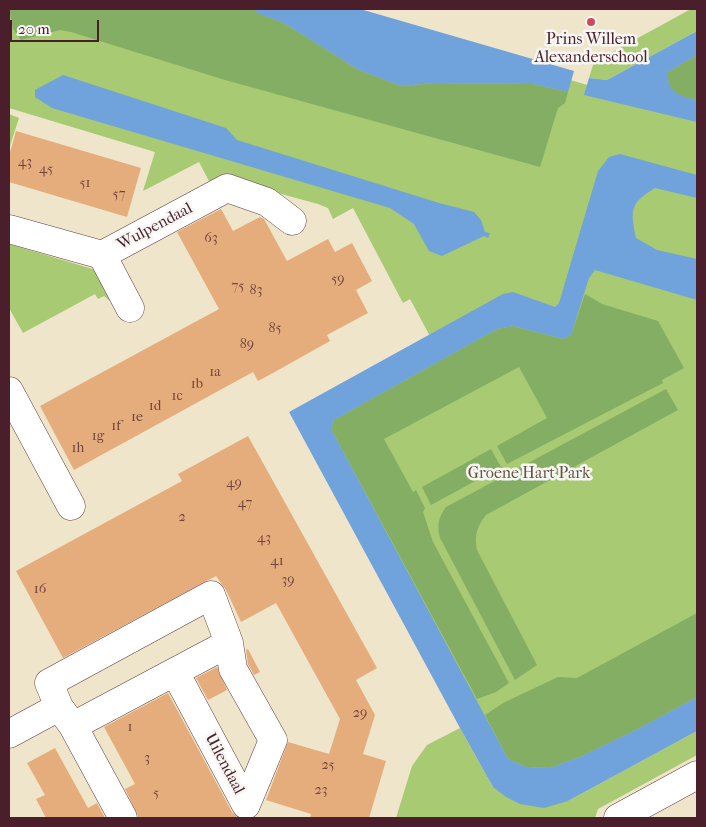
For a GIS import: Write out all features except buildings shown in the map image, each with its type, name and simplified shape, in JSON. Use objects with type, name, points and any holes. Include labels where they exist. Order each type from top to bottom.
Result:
[{"type":"street","name":"Wulpendaal","points":[[9,229],[102,255],[227,188],[267,202],[292,221]]},
{"type":"street","points":[[102,255],[130,308]]},
{"type":"street","points":[[9,391],[71,506]]},
{"type":"street","name":"Uilendaal","points":[[123,818],[66,716],[50,683],[210,595],[229,643],[233,669],[273,740],[246,805],[175,672]]},
{"type":"street","points":[[9,734],[66,716],[175,672],[229,643]]},
{"type":"street","points":[[618,818],[697,775]]},
{"type":"green space","name":"Groene Hart Park","points":[[9,9],[321,9],[605,90],[697,37],[697,712],[553,791],[505,778],[306,412],[431,338],[410,299],[403,303],[353,208],[333,219],[328,208],[318,204],[223,178],[209,181],[199,162],[143,191],[155,152],[9,108]]},
{"type":"green space","points":[[9,9],[255,9],[258,13],[284,23],[357,69],[401,86],[434,83],[533,84],[568,92],[565,103],[558,108],[540,167],[225,80],[71,32],[60,30],[21,40],[13,29]]},
{"type":"green space","points":[[691,9],[697,9],[697,31],[607,80],[589,78],[594,62]]},
{"type":"green space","points":[[697,55],[697,100],[675,92],[669,85],[668,72]]},
{"type":"green space","points":[[9,114],[19,118],[9,149]]},
{"type":"green space","points":[[9,244],[96,270],[111,299],[110,301],[104,296],[98,299],[95,294],[23,333],[9,308]]},
{"type":"green space","points":[[585,294],[602,304],[658,321],[684,368],[662,380],[663,383],[507,464],[497,446],[547,418],[519,367],[384,439],[413,492],[416,490],[425,508],[423,512],[433,542],[509,683],[496,692],[477,699],[331,429],[334,420],[497,329],[513,326],[563,339],[571,335]]},
{"type":"green space","points":[[666,389],[678,410],[486,515],[480,523],[476,536],[477,550],[537,665],[515,680],[440,538],[438,526],[441,515],[446,507]]},
{"type":"green space","points":[[491,449],[501,467],[431,505],[422,487]]},
{"type":"green space","points":[[697,613],[697,697],[638,729],[580,757],[550,768],[526,767],[508,759],[485,715],[503,703],[558,677],[577,678]]},
{"type":"green space","points":[[460,728],[493,787],[568,801],[697,731],[697,755],[598,809],[595,818],[396,818],[412,766],[427,745]]},
{"type":"water","points":[[255,9],[360,9],[574,71],[568,92],[533,84],[434,83],[401,86],[357,69],[284,23],[257,13]]},
{"type":"water","points":[[697,31],[697,55],[668,72],[668,79],[672,89],[680,95],[697,100],[697,122],[584,95],[589,78],[607,80]]},
{"type":"water","points":[[63,75],[226,128],[237,140],[439,203],[474,212],[481,220],[485,232],[490,233],[488,238],[484,236],[442,256],[429,251],[414,224],[390,208],[52,108],[35,97],[35,90]]},
{"type":"water","points":[[620,154],[697,175],[697,198],[655,188],[636,203],[633,220],[636,238],[657,250],[697,259],[697,300],[595,270],[589,278],[571,335],[563,339],[513,326],[497,329],[334,420],[331,429],[508,759],[526,767],[550,768],[580,757],[638,729],[697,697],[697,731],[568,801],[544,808],[520,804],[506,797],[493,787],[289,412],[503,294],[513,292],[555,307],[559,303],[598,171],[609,157]]},
{"type":"place","name":"Prins Willem Alexanderschool","points":[[591,22]]}]
